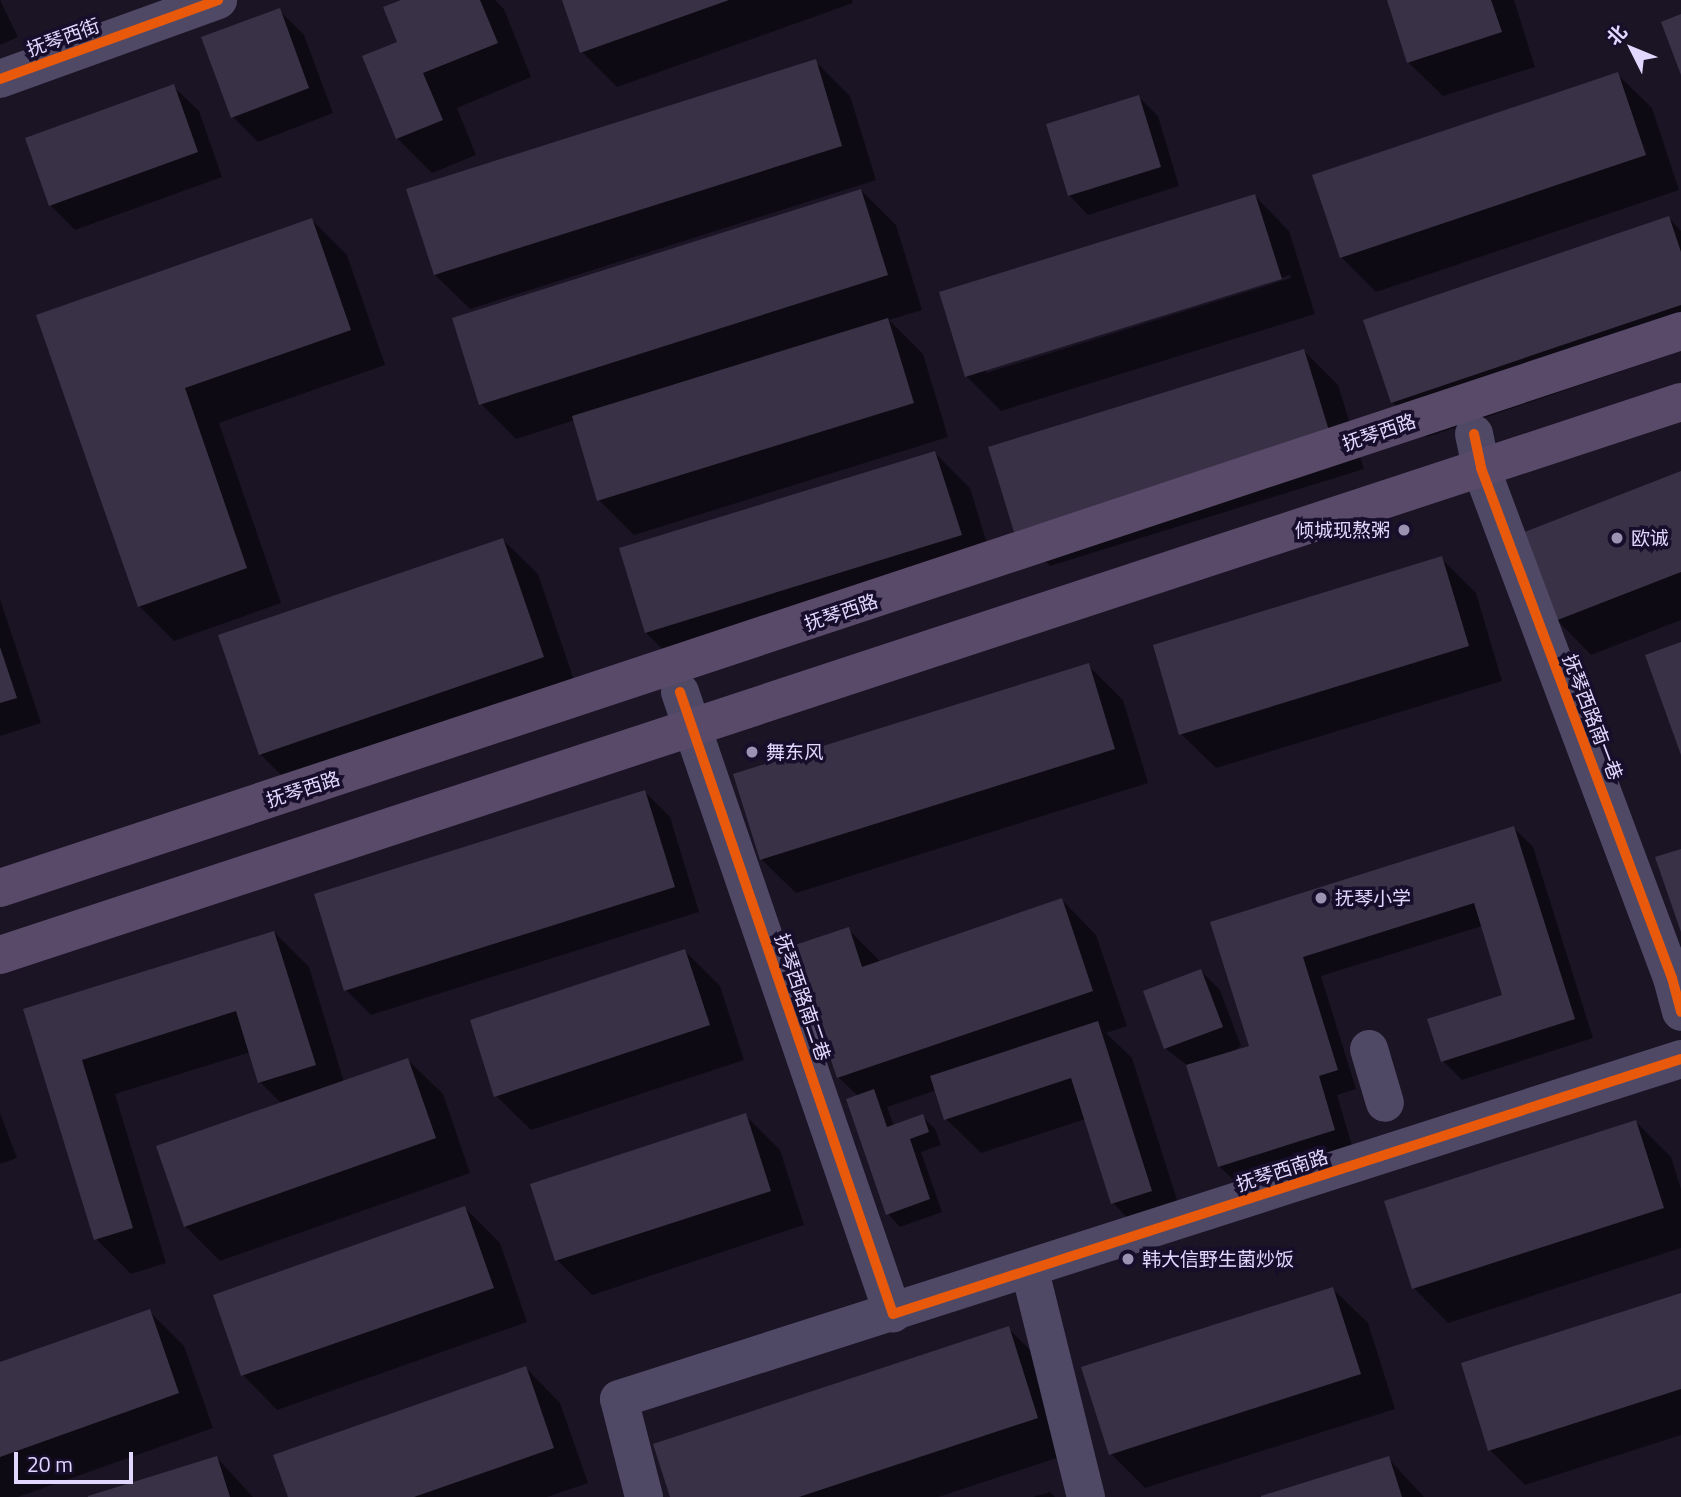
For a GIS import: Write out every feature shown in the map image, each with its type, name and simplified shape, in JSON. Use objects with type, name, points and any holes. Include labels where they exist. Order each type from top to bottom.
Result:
[{"type":"main road","name":"抚琴西路","points":[[0,888],[1681,331]]},
{"type":"main road","points":[[0,956],[691,728],[1477,451],[1681,402]]},
{"type":"street","name":"抚琴西街","points":[[0,79],[218,0]]},
{"type":"street","name":"抚琴西路南一巷","points":[[1477,451],[1678,988]]},
{"type":"street","name":"抚琴西路南二巷","points":[[680,692],[893,1314]]},
{"type":"street","points":[[1369,1049],[1385,1103]]},
{"type":"street","name":"抚琴西南路","points":[[644,1497],[619,1399],[893,1314],[1681,1059]]},
{"type":"street","points":[[1030,1270],[1086,1497]]},
{"type":"building","points":[[401,0],[480,0],[498,43],[423,73],[443,120],[396,139],[362,56],[397,42],[383,7]]},
{"type":"building","points":[[562,0],[729,0],[580,53]]},
{"type":"building","points":[[1387,0],[1491,0],[1502,32],[1407,63]]},
{"type":"building","points":[[280,8],[309,88],[231,118],[201,37]]},
{"type":"building","points":[[1681,14],[1681,75],[1661,22]]},
{"type":"building","points":[[816,59],[842,146],[434,275],[406,189]]},
{"type":"building","points":[[1618,72],[1646,155],[1340,258],[1312,175]]},
{"type":"building","points":[[174,84],[198,152],[49,206],[25,138]]},
{"type":"building","points":[[1139,95],[1161,167],[1068,196],[1046,124]]},
{"type":"building","points":[[861,189],[888,275],[479,405],[452,318]]},
{"type":"building","points":[[1255,194],[1282,279],[965,377],[939,292]]},
{"type":"building","points":[[1669,216],[1681,252],[1681,305],[1391,403],[1363,320]]},
{"type":"building","points":[[312,218],[351,330],[185,388],[247,568],[138,607],[36,315]]},
{"type":"building","points":[[888,318],[914,403],[597,501],[572,416]]},
{"type":"building","points":[[1304,349],[1330,434],[1014,532],[988,447]]},
{"type":"building","points":[[935,451],[962,535],[645,633],[619,548]]},
{"type":"building","points":[[1681,471],[1681,572],[1555,621],[1522,533]]},
{"type":"building","points":[[503,538],[544,657],[259,755],[218,635]]},
{"type":"building","points":[[1442,556],[1469,646],[1179,735],[1153,645]]},
{"type":"building","points":[[1681,642],[1681,755],[1645,655]]},
{"type":"building","points":[[0,647],[17,698],[0,703]]},
{"type":"building","points":[[1089,663],[1115,749],[760,860],[733,774]]},
{"type":"building","points":[[645,790],[675,887],[344,991],[314,894]]},
{"type":"building","points":[[1514,826],[1575,1019],[1441,1062],[1427,1019],[1502,995],[1474,903],[1303,957],[1338,1070],[1319,1076],[1335,1130],[1218,1167],[1186,1065],[1249,1046],[1210,922]]},
{"type":"building","points":[[1681,849],[1681,932],[1655,857]]},
{"type":"building","points":[[1062,898],[1093,991],[837,1078],[792,946],[849,927],[862,967]]},
{"type":"building","points":[[274,931],[316,1065],[258,1083],[236,1011],[82,1060],[133,1228],[94,1240],[23,1009]]},
{"type":"building","points":[[685,949],[710,1025],[494,1097],[470,1020]]},
{"type":"building","points":[[1201,969],[1223,1027],[1164,1049],[1143,991]]},
{"type":"building","points":[[1098,1021],[1152,1191],[1111,1204],[1071,1078],[944,1120],[930,1076]]},
{"type":"building","points":[[408,1058],[436,1138],[184,1227],[156,1146]]},
{"type":"building","points":[[874,1089],[887,1127],[923,1114],[929,1132],[910,1139],[930,1199],[886,1215],[846,1099]]},
{"type":"building","points":[[746,1113],[771,1191],[555,1261],[530,1184]]},
{"type":"building","points":[[1636,1120],[1664,1208],[1412,1289],[1384,1201]]},
{"type":"building","points":[[465,1206],[494,1288],[241,1376],[213,1295]]},
{"type":"building","points":[[1333,1287],[1361,1374],[1109,1455],[1081,1367]]},
{"type":"building","points":[[1681,1293],[1681,1389],[1488,1451],[1461,1363]]},
{"type":"building","points":[[150,1309],[179,1393],[0,1457],[0,1362]]},
{"type":"building","points":[[1009,1326],[1038,1418],[799,1497],[670,1497],[653,1444]]},
{"type":"building","points":[[526,1366],[554,1448],[414,1497],[288,1497],[273,1455]]},
{"type":"building","points":[[217,1456],[230,1497],[88,1497],[88,1496]]},
{"type":"building","points":[[1389,1456],[1402,1497],[1261,1497],[1261,1496]]},
{"type":"cycle path","points":[[0,79],[218,0]]},
{"type":"cycle path","points":[[1474,434],[1481,468],[1672,978],[1681,1012]]},
{"type":"cycle path","points":[[680,692],[893,1314],[1681,1059]]},
{"type":"place","name":"倾城现熬粥","points":[[1404,530]]},
{"type":"place","name":"欧诚","points":[[1617,538]]},
{"type":"place","name":"舞东风","points":[[752,752]]},
{"type":"place","name":"抚琴小学","points":[[1321,898]]},
{"type":"place","name":"韩大信野生菌炒饭","points":[[1128,1259]]}]
